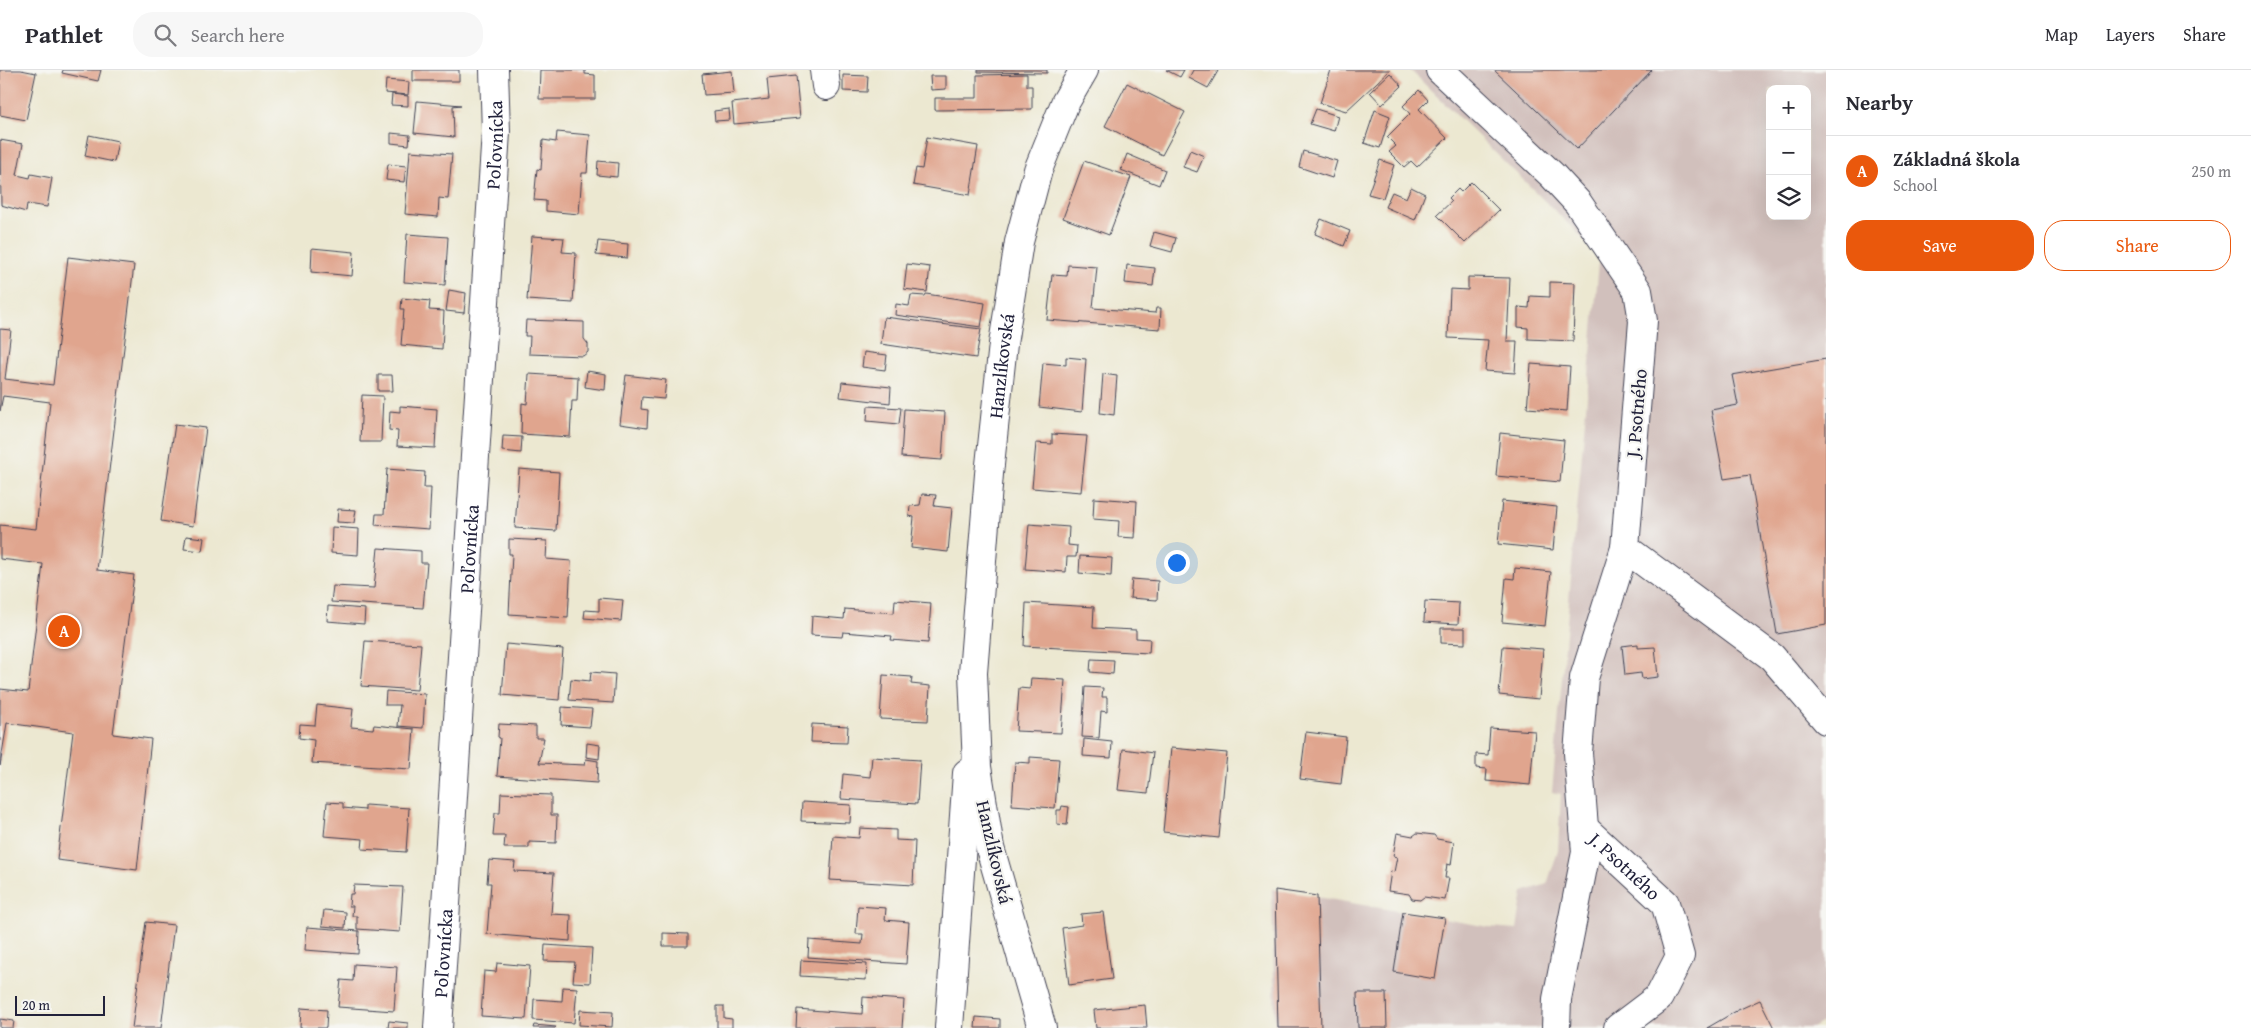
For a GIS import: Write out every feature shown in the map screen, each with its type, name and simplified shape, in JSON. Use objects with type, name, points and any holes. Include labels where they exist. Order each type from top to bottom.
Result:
[{"type":"street","name":"Poľovnícka","points":[[438,1028],[496,132],[494,70]]},
{"type":"street","name":"Hanzlíkovská","points":[[949,1028],[989,474],[1001,362],[1019,242],[1038,170],[1065,103],[1084,70]]},
{"type":"street","name":"J. Psotného","points":[[1440,70],[1552,175],[1578,203],[1638,291],[1643,321],[1625,548],[1584,678],[1578,753],[1586,852],[1558,999],[1556,1028]]},
{"type":"street","points":[[1625,548],[1772,657],[1826,720]]},
{"type":"street","name":"Hanzlíkovská","points":[[974,673],[977,767],[990,848],[1042,1028]]},
{"type":"street","name":"J. Psotného","points":[[1584,828],[1666,903],[1680,956],[1660,997],[1618,1028]]},
{"type":"shaded area","points":[[1410,70],[1826,70],[1826,1020],[1812,1028],[1275,1028],[1272,889],[1489,927],[1517,929],[1523,892],[1547,884],[1558,851],[1561,794],[1552,792],[1599,262],[1595,251]]},
{"type":"building","points":[[0,70],[21,70],[36,73],[26,120],[0,115]]},
{"type":"building","points":[[63,70],[101,70],[98,81],[62,73]]},
{"type":"building","points":[[413,70],[459,70],[459,81],[413,81]]},
{"type":"building","points":[[540,70],[585,70],[585,74],[595,75],[595,99],[539,99]]},
{"type":"building","points":[[978,70],[1047,70],[1047,73],[978,72]]},
{"type":"building","points":[[1166,70],[1184,70],[1180,77]]},
{"type":"building","points":[[1193,70],[1218,71],[1208,88],[1189,78]]},
{"type":"building","points":[[1331,70],[1390,70],[1346,111],[1320,103]]},
{"type":"building","points":[[1494,70],[1652,70],[1577,149]]},
{"type":"building","points":[[732,71],[734,93],[704,95],[702,74]]},
{"type":"building","points":[[1390,73],[1402,86],[1382,105],[1370,92]]},
{"type":"building","points":[[1027,74],[1027,86],[1032,86],[1032,109],[935,110],[935,98],[977,98],[977,75]]},
{"type":"building","points":[[843,75],[868,76],[867,92],[843,91]]},
{"type":"building","points":[[796,76],[800,118],[734,124],[732,103],[769,99],[767,79]]},
{"type":"building","points":[[930,76],[946,76],[946,89],[931,90]]},
{"type":"building","points":[[386,80],[409,82],[408,95],[385,93]]},
{"type":"building","points":[[1127,83],[1185,112],[1162,155],[1105,126]]},
{"type":"building","points":[[1419,90],[1428,100],[1419,109],[1447,138],[1417,167],[1411,161],[1404,167],[1389,152],[1396,146],[1387,137],[1410,114],[1403,106]]},
{"type":"building","points":[[392,94],[408,96],[408,106],[391,105]]},
{"type":"building","points":[[417,101],[461,105],[453,106],[454,137],[414,133]]},
{"type":"building","points":[[729,109],[730,120],[715,121],[714,111]]},
{"type":"building","points":[[1316,109],[1338,116],[1334,131],[1310,124]]},
{"type":"building","points":[[1375,110],[1390,116],[1380,148],[1364,143]]},
{"type":"building","points":[[557,132],[590,135],[587,173],[582,173],[579,214],[546,211],[546,201],[534,200],[537,169],[541,170],[543,140],[556,142]]},
{"type":"building","points":[[391,133],[410,135],[409,145],[391,143]]},
{"type":"building","points":[[89,135],[118,141],[114,162],[85,156]]},
{"type":"building","points":[[927,137],[978,146],[970,195],[913,185],[916,168],[922,169]]},
{"type":"building","points":[[0,140],[23,144],[17,175],[30,178],[31,174],[52,178],[47,207],[27,204],[26,212],[1,205]]},
{"type":"building","points":[[1190,150],[1204,156],[1197,172],[1183,167]]},
{"type":"building","points":[[410,151],[452,154],[448,199],[439,198],[438,217],[405,214]]},
{"type":"building","points":[[1303,151],[1337,161],[1332,178],[1299,167]]},
{"type":"building","points":[[1127,154],[1165,170],[1159,185],[1121,170]]},
{"type":"building","points":[[1380,160],[1394,165],[1383,198],[1368,194]]},
{"type":"building","points":[[598,161],[618,163],[617,177],[597,175]]},
{"type":"building","points":[[1084,161],[1131,177],[1109,235],[1063,218]]},
{"type":"building","points":[[388,164],[406,166],[404,182],[386,180]]},
{"type":"building","points":[[1471,182],[1499,210],[1465,243],[1437,215],[1452,201],[1449,198],[1458,189],[1461,192]]},
{"type":"building","points":[[1411,187],[1425,194],[1415,220],[1385,207],[1392,192],[1406,198]]},
{"type":"building","points":[[1321,219],[1350,231],[1344,246],[1315,234]]},
{"type":"building","points":[[1154,232],[1176,238],[1172,252],[1150,246]]},
{"type":"building","points":[[407,234],[448,237],[445,285],[404,282]]},
{"type":"building","points":[[532,236],[564,238],[562,252],[576,253],[573,303],[527,300]]},
{"type":"building","points":[[598,241],[628,244],[627,258],[596,255]]},
{"type":"building","points":[[312,248],[354,252],[352,276],[311,272]]},
{"type":"building","points":[[68,257],[134,265],[97,570],[134,575],[113,734],[151,739],[137,870],[57,860],[73,732],[7,723],[0,766],[0,689],[28,692],[43,564],[0,559],[0,525],[36,529],[50,402],[3,396],[0,411],[0,329],[11,330],[5,379],[53,385]]},
{"type":"building","points":[[907,264],[930,267],[927,292],[904,289]]},
{"type":"building","points":[[1068,265],[1097,267],[1093,308],[1155,313],[1156,308],[1161,308],[1160,329],[1047,320],[1052,275],[1067,276]]},
{"type":"building","points":[[1127,265],[1155,268],[1153,286],[1125,283]]},
{"type":"building","points":[[1468,277],[1510,278],[1507,341],[1517,341],[1515,373],[1485,371],[1488,340],[1448,338],[1450,289],[1468,290]]},
{"type":"building","points":[[1550,282],[1575,283],[1573,341],[1528,339],[1528,328],[1518,327],[1518,307],[1529,308],[1530,296],[1550,297]]},
{"type":"building","points":[[449,290],[466,293],[464,313],[446,311]]},
{"type":"building","points":[[926,294],[985,303],[981,327],[895,315],[896,304],[909,306],[911,295],[925,296]]},
{"type":"building","points":[[402,298],[430,301],[429,310],[444,311],[442,349],[401,345],[404,309],[401,309]]},
{"type":"building","points":[[884,317],[981,329],[976,358],[881,344]]},
{"type":"building","points":[[526,320],[584,322],[584,339],[588,344],[588,352],[583,356],[529,354],[530,336],[525,336]]},
{"type":"building","points":[[864,352],[887,355],[885,370],[862,367]]},
{"type":"building","points":[[1066,357],[1086,359],[1082,412],[1039,407],[1043,363],[1066,365]]},
{"type":"building","points":[[1826,359],[1826,625],[1777,634],[1750,475],[1724,479],[1711,410],[1738,405],[1732,375]]},
{"type":"building","points":[[1531,364],[1570,367],[1567,411],[1527,408]]},
{"type":"building","points":[[587,371],[606,374],[605,390],[585,387]]},
{"type":"building","points":[[529,374],[578,377],[577,401],[572,401],[570,437],[521,434],[522,403],[527,404]]},
{"type":"building","points":[[1103,374],[1117,376],[1114,415],[1100,413]]},
{"type":"building","points":[[378,375],[392,375],[393,391],[378,391]]},
{"type":"building","points":[[626,375],[666,380],[664,399],[642,397],[641,409],[648,410],[647,428],[620,424]]},
{"type":"building","points":[[842,382],[891,387],[890,403],[840,397]]},
{"type":"building","points":[[362,395],[383,396],[381,442],[360,442]]},
{"type":"building","points":[[400,406],[437,409],[435,448],[397,446],[398,431],[389,430],[390,411],[400,412]]},
{"type":"building","points":[[868,406],[901,408],[899,424],[867,421]]},
{"type":"building","points":[[904,409],[945,412],[942,460],[901,457]]},
{"type":"building","points":[[175,424],[206,428],[193,526],[161,521]]},
{"type":"building","points":[[1500,433],[1564,440],[1560,482],[1496,476]]},
{"type":"building","points":[[1052,434],[1087,436],[1081,492],[1032,488],[1036,443],[1052,444]]},
{"type":"building","points":[[503,436],[522,437],[521,453],[502,451]]},
{"type":"building","points":[[387,469],[425,472],[424,488],[431,488],[429,529],[375,525],[376,514],[384,514]]},
{"type":"building","points":[[519,469],[559,472],[556,531],[515,528]]},
{"type":"building","points":[[922,494],[936,495],[934,506],[952,508],[948,552],[911,548],[914,517],[909,516],[910,506],[920,505]]},
{"type":"building","points":[[1094,498],[1137,501],[1135,538],[1118,537],[1119,521],[1093,519]]},
{"type":"building","points":[[1502,501],[1557,507],[1553,550],[1498,544]]},
{"type":"building","points":[[338,509],[356,510],[354,523],[337,522]]},
{"type":"building","points":[[1029,524],[1069,527],[1068,545],[1077,546],[1076,557],[1067,557],[1066,572],[1025,569]]},
{"type":"building","points":[[332,527],[359,529],[358,555],[331,553]]},
{"type":"building","points":[[186,536],[204,538],[202,551],[184,549]]},
{"type":"building","points":[[509,539],[547,541],[546,559],[571,561],[568,618],[509,614],[512,554],[509,554]]},
{"type":"building","points":[[378,548],[421,551],[421,563],[427,563],[423,608],[331,602],[333,586],[374,588]]},
{"type":"building","points":[[1080,556],[1112,558],[1111,576],[1079,573]]},
{"type":"building","points":[[1515,568],[1551,572],[1545,626],[1502,622],[1506,578],[1514,579]]},
{"type":"building","points":[[1132,579],[1158,581],[1157,600],[1130,598]]},
{"type":"building","points":[[599,598],[623,600],[621,621],[584,618],[585,610],[599,611]]},
{"type":"building","points":[[895,600],[931,603],[928,643],[891,640],[892,636],[843,632],[842,637],[811,635],[812,616],[844,619],[845,609],[894,613]]},
{"type":"building","points":[[1425,601],[1459,603],[1458,624],[1424,622]]},
{"type":"building","points":[[1026,603],[1094,607],[1093,628],[1136,630],[1136,638],[1150,639],[1149,653],[1024,646]]},
{"type":"building","points":[[328,606],[365,609],[364,624],[327,621]]},
{"type":"building","points":[[1441,628],[1465,628],[1465,644],[1441,643]]},
{"type":"building","points":[[365,641],[421,644],[417,690],[361,686]]},
{"type":"building","points":[[506,644],[563,649],[559,700],[502,695]]},
{"type":"building","points":[[1638,644],[1638,648],[1655,647],[1658,677],[1642,679],[1641,673],[1625,675],[1622,646]]},
{"type":"building","points":[[1503,646],[1543,649],[1539,699],[1499,695]]},
{"type":"building","points":[[1091,659],[1114,660],[1113,674],[1090,672]]},
{"type":"building","points":[[591,672],[615,674],[613,703],[569,700],[571,679],[590,681]]},
{"type":"building","points":[[883,675],[912,677],[911,684],[930,686],[928,721],[880,719]]},
{"type":"building","points":[[1031,678],[1065,680],[1061,733],[1016,731],[1019,688],[1030,689]]},
{"type":"building","points":[[1085,687],[1103,688],[1102,697],[1107,697],[1107,712],[1101,711],[1099,738],[1082,737]]},
{"type":"building","points":[[386,691],[425,694],[423,728],[398,726],[400,705],[385,705]]},
{"type":"building","points":[[317,705],[353,709],[351,727],[373,729],[374,725],[414,729],[411,769],[312,763],[314,740],[299,738],[300,724],[315,725]]},
{"type":"building","points":[[562,707],[592,709],[590,727],[561,725]]},
{"type":"building","points":[[499,724],[536,726],[536,738],[544,738],[539,763],[585,765],[586,759],[598,761],[597,783],[497,776],[500,738],[498,737]]},
{"type":"building","points":[[812,724],[848,726],[847,743],[811,742]]},
{"type":"building","points":[[1490,728],[1535,731],[1530,785],[1486,781],[1487,769],[1476,768],[1476,754],[1488,755]]},
{"type":"building","points":[[1306,732],[1346,737],[1341,784],[1300,779]]},
{"type":"building","points":[[1084,739],[1112,742],[1111,758],[1083,756]]},
{"type":"building","points":[[587,743],[600,745],[599,759],[586,757]]},
{"type":"building","points":[[1171,748],[1227,753],[1219,838],[1163,832]]},
{"type":"building","points":[[1123,749],[1153,753],[1148,793],[1118,790]]},
{"type":"building","points":[[872,757],[920,760],[917,804],[841,799],[843,774],[870,777]]},
{"type":"building","points":[[1030,757],[1059,759],[1055,808],[1012,805],[1015,762],[1030,763]]},
{"type":"building","points":[[501,793],[551,795],[551,815],[557,815],[556,843],[529,842],[529,848],[504,848],[505,836],[493,836],[495,813],[500,813]]},
{"type":"building","points":[[327,802],[343,803],[343,808],[365,810],[365,805],[409,808],[406,852],[362,849],[363,839],[324,836]]},
{"type":"building","points":[[802,802],[851,805],[850,823],[801,821]]},
{"type":"building","points":[[1062,806],[1069,807],[1067,825],[1057,824],[1057,810],[1061,810]]},
{"type":"building","points":[[860,828],[896,830],[896,840],[915,841],[913,885],[830,880],[833,836],[859,838]]},
{"type":"building","points":[[1397,833],[1413,836],[1417,833],[1434,835],[1437,839],[1454,842],[1451,865],[1447,864],[1445,878],[1449,878],[1445,900],[1424,897],[1420,900],[1412,899],[1409,894],[1388,891],[1391,871],[1394,872],[1397,857],[1393,856]]},
{"type":"building","points":[[489,860],[515,862],[514,871],[554,873],[551,914],[571,915],[570,941],[487,934],[491,883],[487,883]]},
{"type":"building","points":[[354,885],[403,887],[400,932],[357,929],[357,916],[352,916],[353,906],[349,906],[350,894],[353,894]]},
{"type":"building","points":[[1275,890],[1317,896],[1321,1028],[1278,1028]]},
{"type":"building","points":[[858,906],[886,908],[885,920],[909,922],[906,964],[808,957],[809,940],[862,944],[863,934],[856,934]]},
{"type":"building","points":[[324,910],[346,912],[345,928],[322,926]]},
{"type":"building","points":[[1103,912],[1112,979],[1069,985],[1062,928],[1082,925],[1081,914]]},
{"type":"building","points":[[1403,912],[1445,918],[1435,979],[1394,972]]},
{"type":"building","points":[[146,922],[174,925],[161,1028],[132,1028]]},
{"type":"building","points":[[307,927],[359,931],[358,954],[305,950]]},
{"type":"building","points":[[663,933],[688,934],[688,946],[663,946]]},
{"type":"building","points":[[545,945],[592,948],[590,983],[573,982],[575,962],[544,961]]},
{"type":"building","points":[[801,960],[867,964],[866,980],[800,976]]},
{"type":"building","points":[[497,963],[530,966],[526,1019],[481,1016],[484,971],[496,972]]},
{"type":"building","points":[[354,964],[397,967],[394,1011],[338,1007],[341,980],[353,981]]},
{"type":"building","points":[[563,987],[577,988],[574,1023],[533,1020],[534,999],[562,1001]]},
{"type":"building","points":[[1357,993],[1386,993],[1387,1028],[1358,1028]]},
{"type":"building","points":[[863,997],[904,1000],[902,1028],[796,1028],[797,1009],[862,1014]]},
{"type":"building","points":[[1760,1000],[1774,1028],[1707,1028],[1738,1010]]},
{"type":"building","points":[[1145,1005],[1147,1028],[1096,1028],[1094,1010]]},
{"type":"building","points":[[717,1006],[724,1006],[724,1018],[732,1019],[732,1028],[717,1028]]},
{"type":"building","points":[[301,1008],[327,1010],[326,1028],[300,1028]]},
{"type":"building","points":[[580,1010],[613,1012],[612,1027],[579,1025]]},
{"type":"building","points":[[976,1017],[1000,1019],[1000,1028],[975,1028]]},
{"type":"building","points":[[0,1019],[14,1021],[13,1028],[0,1028]]},
{"type":"building","points":[[389,1021],[408,1023],[408,1028],[388,1028]]},
{"type":"building","points":[[534,1025],[556,1027],[533,1028]]},
{"type":"place","name":"Základná škola","points":[[64,631]]}]
